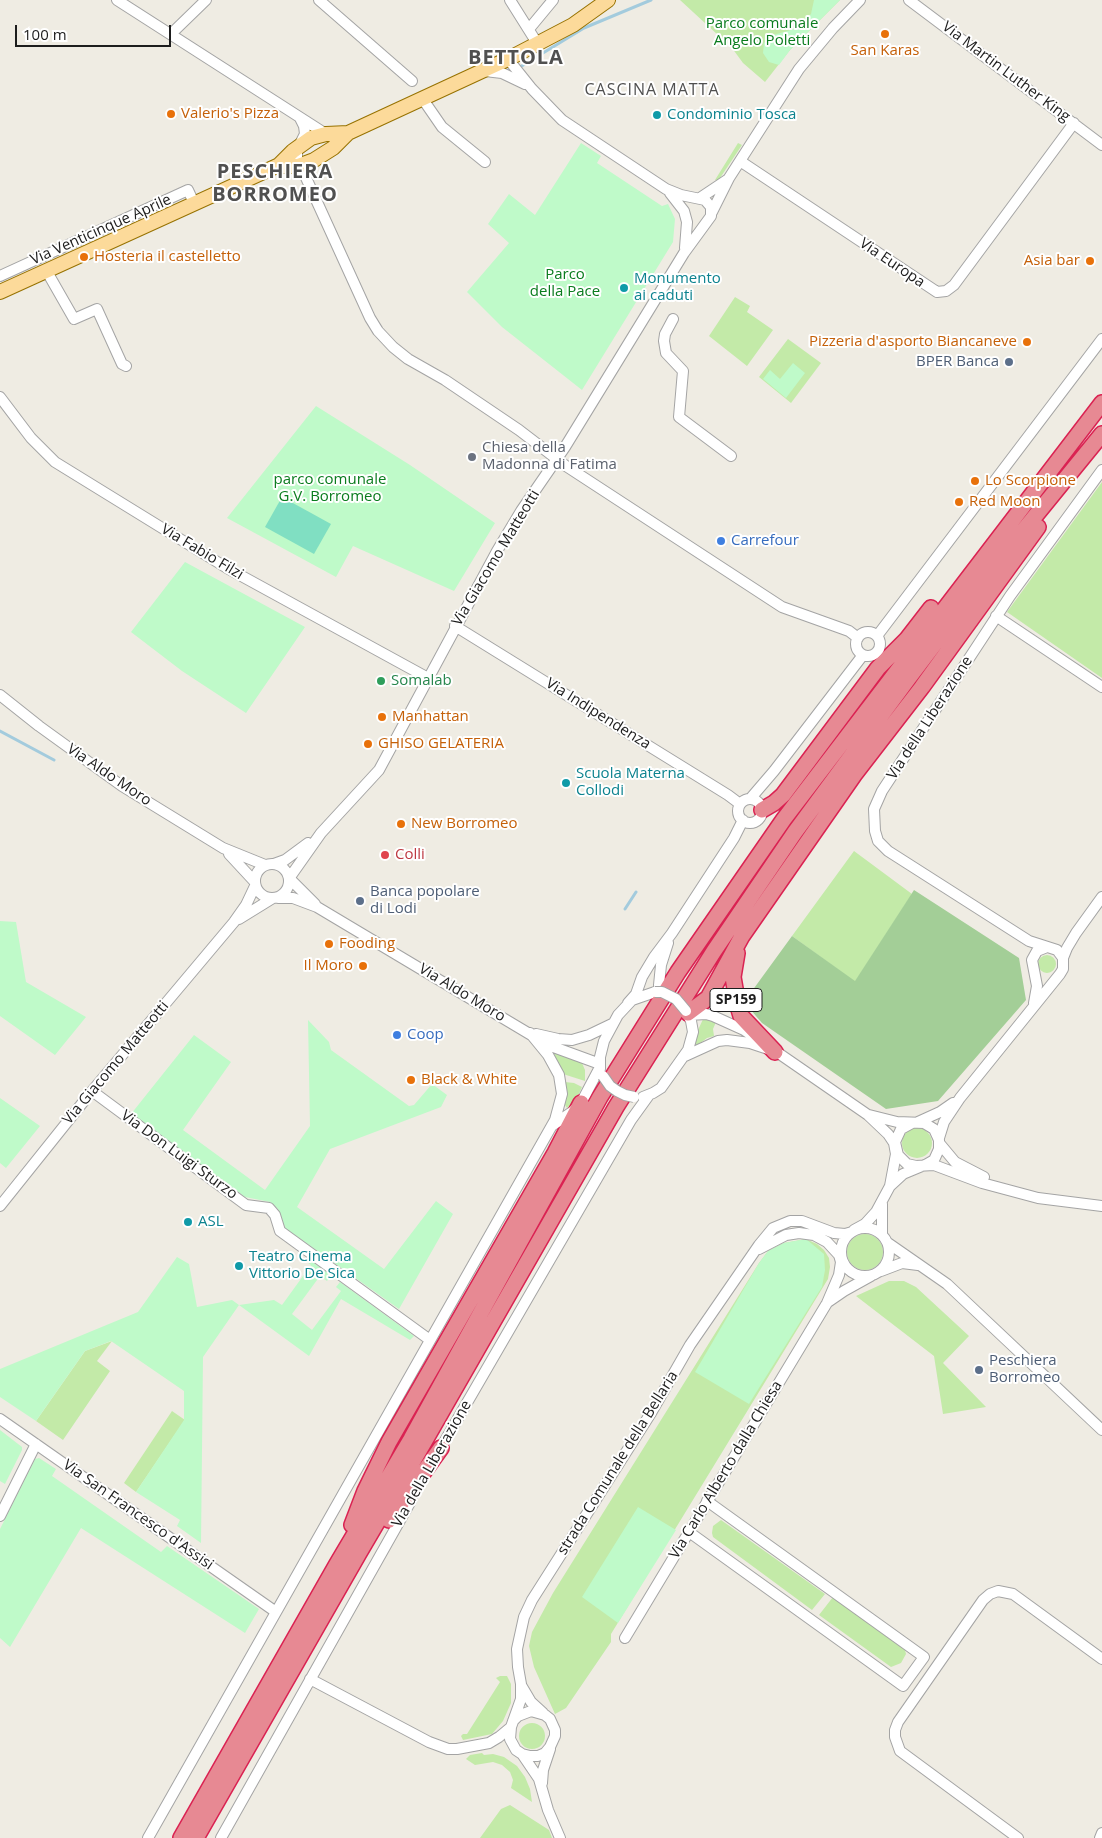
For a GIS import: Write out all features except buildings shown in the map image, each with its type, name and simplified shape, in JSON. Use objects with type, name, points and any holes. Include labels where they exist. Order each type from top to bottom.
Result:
[{"type":"highway","points":[[761,808],[774,803],[783,795],[878,668],[907,639],[1040,472],[1102,402]]},
{"type":"highway","points":[[180,1838],[411,1439],[600,1097],[678,972],[784,819],[1102,402]]},
{"type":"highway","points":[[196,1838],[616,1106],[714,951],[795,832],[908,679],[983,580],[1102,434]]},
{"type":"highway","points":[[688,1013],[708,998],[742,936],[854,776],[922,687],[1102,439]]},
{"type":"highway","name":"SP159","points":[[742,936],[733,971],[738,1006],[741,1016],[775,1052]]},
{"type":"highway","points":[[337,1564],[365,1491],[389,1442],[555,1153],[581,1103]]},
{"type":"highway","points":[[281,1690],[323,1629],[390,1518],[441,1448]]},
{"type":"main road","points":[[278,165],[300,165],[318,158],[333,148],[348,133],[508,59],[573,25],[608,0]]},
{"type":"main road","points":[[278,165],[311,138],[326,134],[348,133]]},
{"type":"main road","name":"Via Venticinque Aprile","points":[[0,292],[278,165]]},
{"type":"street","points":[[117,0],[172,33],[326,134],[333,140],[333,148]]},
{"type":"street","points":[[172,33],[206,0]]},
{"type":"street","points":[[510,0],[537,43]]},
{"type":"street","points":[[528,29],[553,0]]},
{"type":"street","name":"Via Giacomo Matteotti","points":[[290,878],[321,833],[379,770],[455,626],[509,530],[557,459],[684,253],[710,219],[729,178],[799,69],[833,28],[860,0]]},
{"type":"street","name":"Via Martin Luther King","points":[[910,0],[1102,145]]},
{"type":"street","points":[[322,1],[412,82]]},
{"type":"street","points":[[508,59],[532,89],[562,120],[666,189],[680,195],[698,198],[708,203],[712,212]]},
{"type":"street","points":[[484,70],[502,73],[532,89]]},
{"type":"street","points":[[422,98],[442,127],[485,162]]},
{"type":"street","points":[[300,118],[305,134],[296,155],[300,165],[366,311],[378,331],[393,347],[408,359],[445,380],[519,430],[557,459],[782,607],[849,631],[858,638]]},
{"type":"street","name":"Via Europa","points":[[740,161],[937,292],[946,291],[954,285],[1074,123]]},
{"type":"street","points":[[686,216],[687,203],[729,178]]},
{"type":"street","points":[[666,189],[695,226],[704,225]]},
{"type":"street","name":"Via Venticinque Aprile","points":[[0,276],[188,190],[194,203]]},
{"type":"street","name":"Via Giacomo Matteotti","points":[[684,253],[686,216]]},
{"type":"street","points":[[46,270],[74,319],[97,309],[122,364],[126,366]]},
{"type":"street","points":[[673,319],[665,334],[664,341],[666,353],[683,371],[679,417],[731,456]]},
{"type":"street","points":[[877,636],[1102,339]]},
{"type":"street","name":"Via Fabio Filzi","points":[[0,398],[31,438],[55,462],[228,568],[428,678]]},
{"type":"street","name":"Via della Liberazione","points":[[1050,947],[1035,944],[1012,931],[888,851],[878,841],[873,820],[874,809],[882,791],[996,616],[1102,470]]},
{"type":"street","points":[[996,616],[1102,687]]},
{"type":"street","name":"Via Indipendenza","points":[[455,626],[740,804]]},
{"type":"street","points":[[867,632],[877,636],[880,644],[877,653],[869,656],[863,655],[857,648],[858,638],[867,632]]},
{"type":"street","points":[[750,799],[774,771],[863,655]]},
{"type":"street","name":"Via Aldo Moro","points":[[0,695],[38,726],[122,786],[223,848],[269,864]]},
{"type":"street","points":[[550,1129],[581,1103],[601,1069],[604,1041],[613,1023],[636,994],[642,976],[734,838],[747,822],[759,818],[774,771]]},
{"type":"street","points":[[747,822],[738,815],[740,804],[746,799],[750,799],[756,801],[761,808]]},
{"type":"street","name":"Via Giacomo Matteotti","points":[[269,864],[293,855],[321,833]]},
{"type":"street","name":"Via Aldo Moro","points":[[223,848],[255,883]]},
{"type":"street","points":[[269,864],[283,868],[290,878],[286,891],[275,898],[262,895],[255,883],[258,870],[269,864]]},
{"type":"street","name":"Via Aldo Moro","points":[[290,878],[317,907]]},
{"type":"street","name":"Via Giacomo Matteotti","points":[[0,1206],[92,1091],[234,922],[246,905],[255,883]]},
{"type":"street","points":[[890,1186],[903,1174],[931,1162],[935,1158],[939,1151],[939,1141],[944,1122],[960,1098],[1063,969],[1063,958],[1067,948],[1102,897]]},
{"type":"street","name":"Via Giacomo Matteotti","points":[[234,922],[275,898]]},
{"type":"street","name":"Via Aldo Moro","points":[[275,898],[293,898],[317,907],[554,1048],[585,1058],[601,1069]]},
{"type":"street","name":"Via della Liberazione","points":[[1012,931],[1023,943],[1032,965]]},
{"type":"street","points":[[660,990],[661,965],[672,933]]},
{"type":"street","points":[[1033,1006],[1037,992],[1032,965],[1037,951],[1064,943],[1076,933]]},
{"type":"street","points":[[1050,947],[1061,954],[1063,958]]},
{"type":"street","points":[[1032,965],[1040,978],[1056,977]]},
{"type":"street","points":[[601,1069],[613,1088],[625,1095],[634,1097],[649,1095],[657,1091],[666,1082],[684,1056],[692,1038],[692,1026],[688,1013],[678,1001],[660,990],[639,996],[628,1003]]},
{"type":"street","name":"SP159","points":[[688,1013],[706,1014],[744,1030],[868,1115],[890,1136],[899,1157],[905,1163],[914,1166],[934,1165],[982,1183],[1038,1198],[1102,1206]]},
{"type":"street","name":"Via Aldo Moro","points":[[530,1033],[562,1040],[575,1039],[589,1035],[613,1023]]},
{"type":"street","points":[[148,1838],[557,1116],[562,1091],[560,1078],[551,1059],[530,1033]]},
{"type":"street","name":"SP159","points":[[684,1056],[718,1041],[728,1040],[750,1043],[775,1052]]},
{"type":"street","name":"Via Don Luigi Sturzo","points":[[92,1091],[246,1205],[269,1208],[275,1216],[280,1231],[430,1340]]},
{"type":"street","name":"Via della Liberazione","points":[[221,1838],[441,1448],[631,1120],[649,1095]]},
{"type":"street","points":[[882,1204],[885,1239],[890,1251],[888,1260],[884,1267],[876,1274],[857,1275],[844,1265],[841,1247],[846,1237],[868,1221],[882,1204],[890,1186],[896,1140],[899,1132],[905,1126],[940,1112],[960,1098]]},
{"type":"street","name":"SP159","points":[[868,1115],[897,1122],[914,1122],[930,1126],[936,1131],[939,1141],[955,1162],[1000,1187]]},
{"type":"street","points":[[754,1254],[770,1231],[785,1222],[802,1221],[834,1233],[845,1234],[868,1228],[876,1230],[885,1239],[947,1284],[972,1306],[1102,1430]]},
{"type":"street","name":"Via Carlo Alberto dalla Chiesa","points":[[625,1638],[827,1303],[839,1275],[841,1262],[836,1251],[825,1240],[814,1235],[802,1233],[782,1236],[763,1246],[754,1254]]},
{"type":"street","name":"strada Comunale della Bellaria","points":[[521,1684],[517,1658],[518,1638],[524,1617],[532,1600],[651,1413],[690,1345],[754,1254]]},
{"type":"street","name":"Via Carlo Alberto dalla Chiesa","points":[[827,1303],[844,1291],[902,1263],[921,1266]]},
{"type":"street","name":"Via San Francesco d'Assisi","points":[[0,1419],[276,1612]]},
{"type":"street","points":[[0,1516],[36,1444]]},
{"type":"street","points":[[689,1532],[903,1686],[924,1657],[707,1501]]},
{"type":"street","points":[[1018,1838],[900,1751],[896,1744],[895,1730],[898,1722],[978,1608],[990,1594],[998,1591],[1013,1594],[1102,1659]]},
{"type":"street","points":[[1088,1648],[1102,1647]]},
{"type":"street","points":[[310,1679],[428,1742],[452,1749],[489,1743],[499,1738],[518,1716],[531,1711],[545,1715]]},
{"type":"street","points":[[521,1684],[531,1702],[553,1724],[555,1730],[555,1736],[543,1770],[542,1789]]},
{"type":"street","points":[[521,1684],[521,1699],[512,1724],[510,1739],[535,1770],[548,1810],[560,1838]]},
{"type":"street","points":[[489,1743],[506,1745],[530,1756],[538,1756],[550,1748]]},
{"type":"street","points":[[1100,1838],[1102,1833]]},
{"type":"green space","name":"Parco comunale Angelo Poletti","points":[[680,0],[840,0],[790,50],[765,82],[743,63],[732,48]]},
{"type":"green space","points":[[814,0],[840,0],[790,50],[779,65],[769,62],[763,53],[764,43],[770,36],[794,29],[806,19],[811,14]]},
{"type":"green space","name":"Parco della Pace","points":[[581,143],[601,156],[597,163],[662,206],[668,204],[675,219],[673,242],[582,390],[502,327],[467,292],[509,243],[488,224],[509,194],[535,215]]},
{"type":"green space","points":[[738,143],[742,145],[718,181],[715,180]]},
{"type":"green space","points":[[735,297],[750,306],[747,312],[773,330],[747,366],[709,336]]},
{"type":"green space","points":[[788,339],[821,363],[791,403],[759,377]]},
{"type":"green space","points":[[793,363],[805,373],[786,398],[763,379],[770,370],[780,379]]},
{"type":"green space","name":"parco comunale G.V. Borromeo","points":[[316,406],[410,465],[495,523],[454,591],[353,546],[336,577],[227,518]]},
{"type":"green space","points":[[1102,482],[1102,678],[1007,612]]},
{"type":"green space","points":[[282,497],[331,524],[314,554],[265,527]]},
{"type":"green space","points":[[185,562],[305,627],[246,713],[182,671],[131,632]]},
{"type":"green space","points":[[854,851],[912,894],[855,982],[792,936]]},
{"type":"green space","points":[[914,890],[1019,958],[1026,1000],[938,1101],[886,1109],[762,1023],[744,1002],[792,936],[855,981]]},
{"type":"green space","points":[[0,921],[16,922],[26,982],[86,1017],[55,1055],[0,1016]]},
{"type":"green space","points":[[1047,955],[1053,958],[1056,964],[1053,970],[1047,973],[1041,970],[1038,964],[1041,958]]},
{"type":"green space","points":[[704,1017],[716,1022],[713,1029],[714,1036],[707,1038],[695,1047],[698,1030]]},
{"type":"green space","points":[[308,1020],[329,1042],[331,1050],[409,1106],[414,1105],[432,1084],[447,1095],[441,1107],[330,1149],[297,1207],[384,1269],[436,1201],[453,1214],[399,1309],[285,1228],[278,1209],[270,1202],[245,1197],[131,1114],[194,1035],[231,1062],[183,1130],[265,1190],[310,1126]]},
{"type":"green space","points":[[551,1052],[582,1063],[585,1070],[585,1081],[563,1074]]},
{"type":"green space","points":[[565,1082],[574,1083],[582,1087],[575,1102],[567,1108],[565,1105]]},
{"type":"green space","points":[[0,1098],[40,1126],[6,1168],[0,1163]]},
{"type":"green space","points":[[917,1128],[928,1132],[932,1143],[928,1154],[917,1158],[906,1154],[902,1143],[906,1132]]},
{"type":"green space","points":[[865,1234],[872,1235],[878,1239],[882,1245],[882,1259],[878,1265],[872,1269],[865,1270],[858,1269],[852,1265],[848,1259],[847,1252],[848,1245],[852,1239],[858,1235]]},
{"type":"green space","points":[[806,1239],[817,1244],[829,1258],[828,1279],[611,1634],[611,1642],[566,1708],[555,1714],[534,1667],[529,1646],[532,1632],[553,1593],[759,1263],[768,1251],[784,1243]]},
{"type":"green space","points":[[806,1239],[824,1254],[825,1270],[822,1287],[749,1404],[695,1372],[759,1263],[768,1251],[784,1243]]},
{"type":"green space","points":[[177,1257],[189,1264],[197,1307],[232,1300],[239,1305],[203,1357],[201,1543],[177,1526],[180,1520],[136,1492],[184,1420],[184,1391],[111,1341],[85,1351],[36,1421],[0,1397],[0,1369],[138,1312]]},
{"type":"green space","points":[[307,1258],[331,1275],[327,1281],[320,1276],[292,1314],[312,1330],[341,1291],[336,1287],[340,1282],[414,1336],[410,1340],[341,1299],[309,1356],[239,1305],[274,1300],[282,1305],[311,1265],[304,1260]]},
{"type":"green space","points":[[889,1281],[904,1281],[916,1287],[969,1336],[943,1363],[986,1407],[943,1414],[934,1356],[856,1296]]},
{"type":"green space","points":[[112,1341],[97,1361],[110,1371],[63,1440],[36,1421],[85,1351]]},
{"type":"green space","points":[[172,1411],[185,1420],[136,1492],[124,1483]]},
{"type":"green space","points":[[0,1430],[22,1447],[5,1484],[0,1481]]},
{"type":"green space","points":[[39,1458],[56,1469],[52,1476],[161,1552],[167,1546],[259,1609],[245,1633],[81,1528],[10,1647],[0,1638],[0,1529],[35,1459]]},
{"type":"green space","points":[[638,1507],[676,1530],[618,1623],[582,1597]]},
{"type":"green space","points":[[721,1520],[825,1594],[812,1610],[713,1537],[713,1526]]},
{"type":"green space","points":[[833,1597],[905,1650],[906,1654],[901,1663],[891,1667],[819,1615]]},
{"type":"green space","points":[[507,1676],[511,1684],[511,1703],[503,1721],[492,1734],[463,1740],[461,1736],[467,1734],[500,1682],[496,1678]]},
{"type":"green space","points":[[532,1723],[541,1727],[545,1736],[541,1745],[532,1749],[523,1745],[519,1736],[523,1727]]},
{"type":"green space","points":[[482,1753],[484,1755],[493,1754],[504,1757],[517,1766],[525,1777],[530,1789],[532,1802],[511,1788],[513,1780],[510,1772],[502,1765],[493,1762],[475,1765],[466,1759],[470,1755]]},
{"type":"green space","points":[[510,1805],[549,1830],[552,1838],[480,1838],[501,1809]]},
{"type":"waterway","points":[[520,67],[584,28],[651,0]]},
{"type":"waterway","points":[[0,731],[54,760]]},
{"type":"waterway","points":[[625,909],[636,892]]},
{"type":"place","name":"San Karas","points":[[885,34]]},
{"type":"place","name":"Valerio's Pizza","points":[[171,114]]},
{"type":"place","name":"Condominio Tosca","points":[[657,115]]},
{"type":"place","name":"Hosteria il castelletto","points":[[84,257]]},
{"type":"place","name":"Asia bar","points":[[1090,261]]},
{"type":"place","name":"Monumento ai caduti","points":[[624,288]]},
{"type":"place","name":"Pizzeria d'asporto Biancaneve","points":[[1027,342]]},
{"type":"place","name":"BPER Banca","points":[[1009,362]]},
{"type":"place","name":"Chiesa della Madonna di Fatima","points":[[472,457]]},
{"type":"place","name":"Lo Scorpione","points":[[975,481]]},
{"type":"place","name":"Red Moon","points":[[959,502]]},
{"type":"place","name":"Carrefour","points":[[721,541]]},
{"type":"place","name":"Somalab","points":[[381,681]]},
{"type":"place","name":"Manhattan","points":[[382,717]]},
{"type":"place","name":"GHISO GELATERIA","points":[[368,744]]},
{"type":"place","name":"Scuola Materna Collodi","points":[[566,783]]},
{"type":"place","name":"New Borromeo","points":[[401,824]]},
{"type":"place","name":"Colli","points":[[385,855]]},
{"type":"place","name":"Banca popolare di Lodi","points":[[360,901]]},
{"type":"place","name":"Fooding","points":[[329,944]]},
{"type":"place","name":"Il Moro","points":[[363,966]]},
{"type":"place","name":"Coop","points":[[397,1035]]},
{"type":"place","name":"Black & White","points":[[411,1080]]},
{"type":"place","name":"ASL","points":[[188,1222]]},
{"type":"place","name":"Teatro Cinema Vittorio De Sica","points":[[239,1266]]},
{"type":"place","name":"Peschiera Borromeo","points":[[979,1370]]},
{"type":"district","name":"BETTOLA","points":[[516,58]]},
{"type":"district","name":"CASCINA MATTA","points":[[652,90]]},
{"type":"district","name":"PESCHIERA BORROMEO","points":[[275,184]]}]
